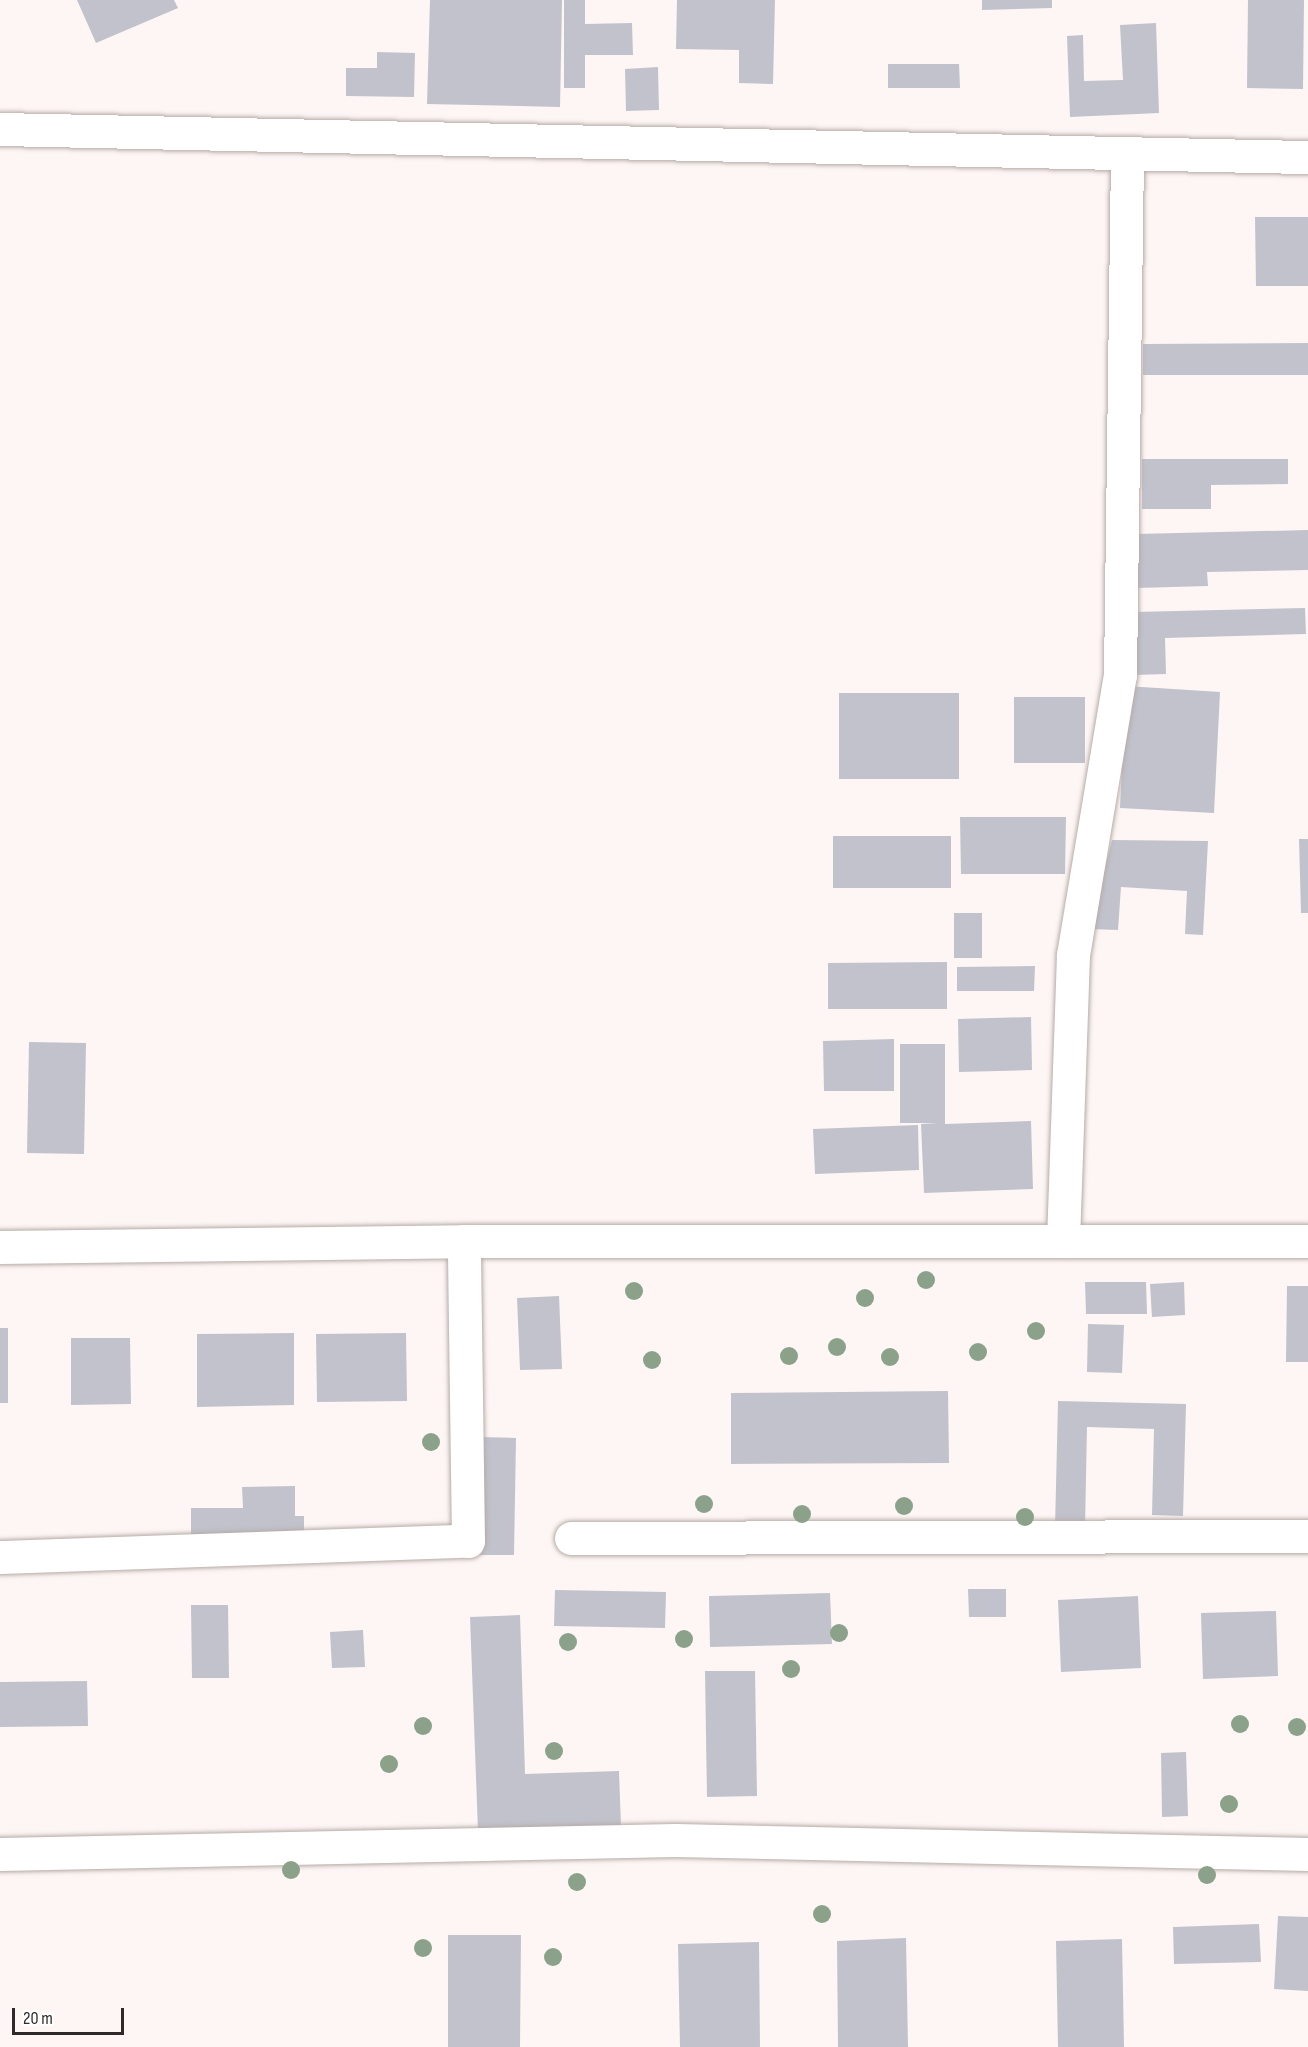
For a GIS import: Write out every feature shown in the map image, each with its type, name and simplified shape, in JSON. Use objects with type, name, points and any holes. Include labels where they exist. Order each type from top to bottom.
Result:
[{"type":"street","points":[[0,129],[1308,157]]},
{"type":"street","points":[[1063,1241],[1073,955],[1120,675],[1127,153]]},
{"type":"street","points":[[0,1557],[468,1541],[464,1241]]},
{"type":"street","points":[[0,1247],[464,1241],[1308,1241]]},
{"type":"street","points":[[571,1538],[1308,1536]]},
{"type":"street","points":[[0,1854],[675,1840],[1308,1854]]},
{"type":"building","points":[[77,0],[174,0],[178,8],[96,43]]},
{"type":"building","points":[[430,0],[562,0],[560,107],[427,104]]},
{"type":"building","points":[[564,0],[585,0],[585,24],[632,23],[633,55],[585,55],[585,88],[564,88]]},
{"type":"building","points":[[677,0],[775,0],[773,84],[739,83],[739,50],[676,49]]},
{"type":"building","points":[[982,0],[1052,0],[1052,8],[982,10]]},
{"type":"building","points":[[1248,0],[1304,0],[1303,89],[1247,88]]},
{"type":"building","points":[[1156,23],[1159,113],[1070,117],[1067,36],[1083,35],[1084,81],[1123,80],[1120,25]]},
{"type":"building","points":[[377,52],[415,53],[414,97],[346,96],[346,68],[377,68]]},
{"type":"building","points":[[888,64],[959,64],[960,88],[888,88]]},
{"type":"building","points":[[658,67],[659,110],[626,111],[625,69]]},
{"type":"building","points":[[1255,217],[1308,217],[1308,286],[1256,286]]},
{"type":"building","points":[[1308,343],[1308,375],[1143,375],[1143,344]]},
{"type":"building","points":[[1142,459],[1288,459],[1288,484],[1211,485],[1211,509],[1142,509]]},
{"type":"building","points":[[1308,530],[1308,570],[1207,572],[1208,586],[1137,588],[1136,534]]},
{"type":"building","points":[[1305,608],[1306,634],[1165,638],[1166,674],[1135,675],[1134,612]]},
{"type":"building","points":[[1126,686],[1220,692],[1214,813],[1120,808]]},
{"type":"building","points":[[839,693],[959,693],[959,779],[839,779]]},
{"type":"building","points":[[1014,697],[1085,697],[1085,763],[1014,763]]},
{"type":"building","points":[[960,817],[1066,817],[1065,874],[961,874]]},
{"type":"building","points":[[833,836],[951,836],[951,888],[833,888]]},
{"type":"building","points":[[1299,839],[1308,839],[1308,913],[1301,913]]},
{"type":"building","points":[[1112,840],[1208,841],[1203,935],[1185,934],[1187,891],[1121,887],[1118,930],[1090,929]]},
{"type":"building","points":[[954,913],[982,913],[982,958],[954,958]]},
{"type":"building","points":[[947,962],[947,1009],[828,1009],[828,963]]},
{"type":"building","points":[[1035,966],[1034,991],[957,991],[957,967]]},
{"type":"building","points":[[1031,1017],[1032,1070],[959,1072],[958,1019]]},
{"type":"building","points":[[894,1039],[894,1091],[824,1091],[823,1041]]},
{"type":"building","points":[[29,1042],[86,1043],[84,1154],[27,1153]]},
{"type":"building","points":[[900,1044],[945,1044],[945,1124],[1031,1121],[1033,1189],[924,1193],[921,1124],[938,1123],[900,1123]]},
{"type":"building","points":[[918,1125],[919,1170],[815,1174],[813,1129]]},
{"type":"building","points":[[1085,1282],[1146,1282],[1147,1314],[1086,1314]]},
{"type":"building","points":[[1184,1282],[1185,1315],[1152,1317],[1150,1284]]},
{"type":"building","points":[[1287,1286],[1308,1286],[1308,1362],[1286,1362]]},
{"type":"building","points":[[559,1296],[562,1369],[520,1370],[517,1298]]},
{"type":"building","points":[[1088,1324],[1124,1325],[1122,1373],[1087,1372]]},
{"type":"building","points":[[0,1328],[8,1328],[8,1403],[0,1403]]},
{"type":"building","points":[[294,1333],[294,1405],[197,1407],[197,1334]]},
{"type":"building","points":[[406,1333],[407,1401],[317,1402],[316,1334]]},
{"type":"building","points":[[71,1338],[130,1338],[131,1404],[71,1405]]},
{"type":"building","points":[[948,1391],[949,1463],[731,1464],[731,1393]]},
{"type":"building","points":[[1058,1401],[1186,1404],[1183,1516],[1152,1515],[1154,1429],[1087,1427],[1085,1528],[1055,1528]]},
{"type":"building","points":[[480,1437],[516,1438],[514,1555],[479,1555]]},
{"type":"building","points":[[295,1486],[295,1516],[304,1516],[304,1538],[191,1539],[191,1508],[243,1508],[242,1487]]},
{"type":"building","points":[[968,1589],[1006,1589],[1006,1617],[969,1617]]},
{"type":"building","points":[[555,1590],[666,1592],[665,1628],[554,1626]]},
{"type":"building","points":[[830,1593],[832,1644],[710,1647],[709,1596]]},
{"type":"building","points":[[1138,1596],[1141,1668],[1061,1672],[1058,1600]]},
{"type":"building","points":[[191,1605],[228,1605],[229,1678],[192,1678]]},
{"type":"building","points":[[1276,1611],[1278,1676],[1203,1679],[1201,1613]]},
{"type":"building","points":[[520,1615],[525,1774],[619,1771],[621,1826],[478,1831],[470,1617]]},
{"type":"building","points":[[363,1630],[365,1667],[332,1668],[330,1632]]},
{"type":"building","points":[[705,1671],[755,1671],[757,1796],[707,1797]]},
{"type":"building","points":[[87,1681],[88,1726],[0,1727],[0,1682]]},
{"type":"building","points":[[1186,1752],[1188,1816],[1162,1817],[1161,1753]]},
{"type":"building","points":[[1278,1916],[1308,1917],[1308,1991],[1274,1989]]},
{"type":"building","points":[[1259,1924],[1261,1962],[1174,1964],[1173,1927]]},
{"type":"building","points":[[448,1935],[521,1935],[520,2047],[448,2047]]},
{"type":"building","points":[[906,1938],[908,2047],[838,2047],[837,1941]]},
{"type":"building","points":[[1122,1939],[1124,2047],[1058,2047],[1056,1941]]},
{"type":"building","points":[[759,1942],[760,2047],[680,2047],[678,1944]]}]
